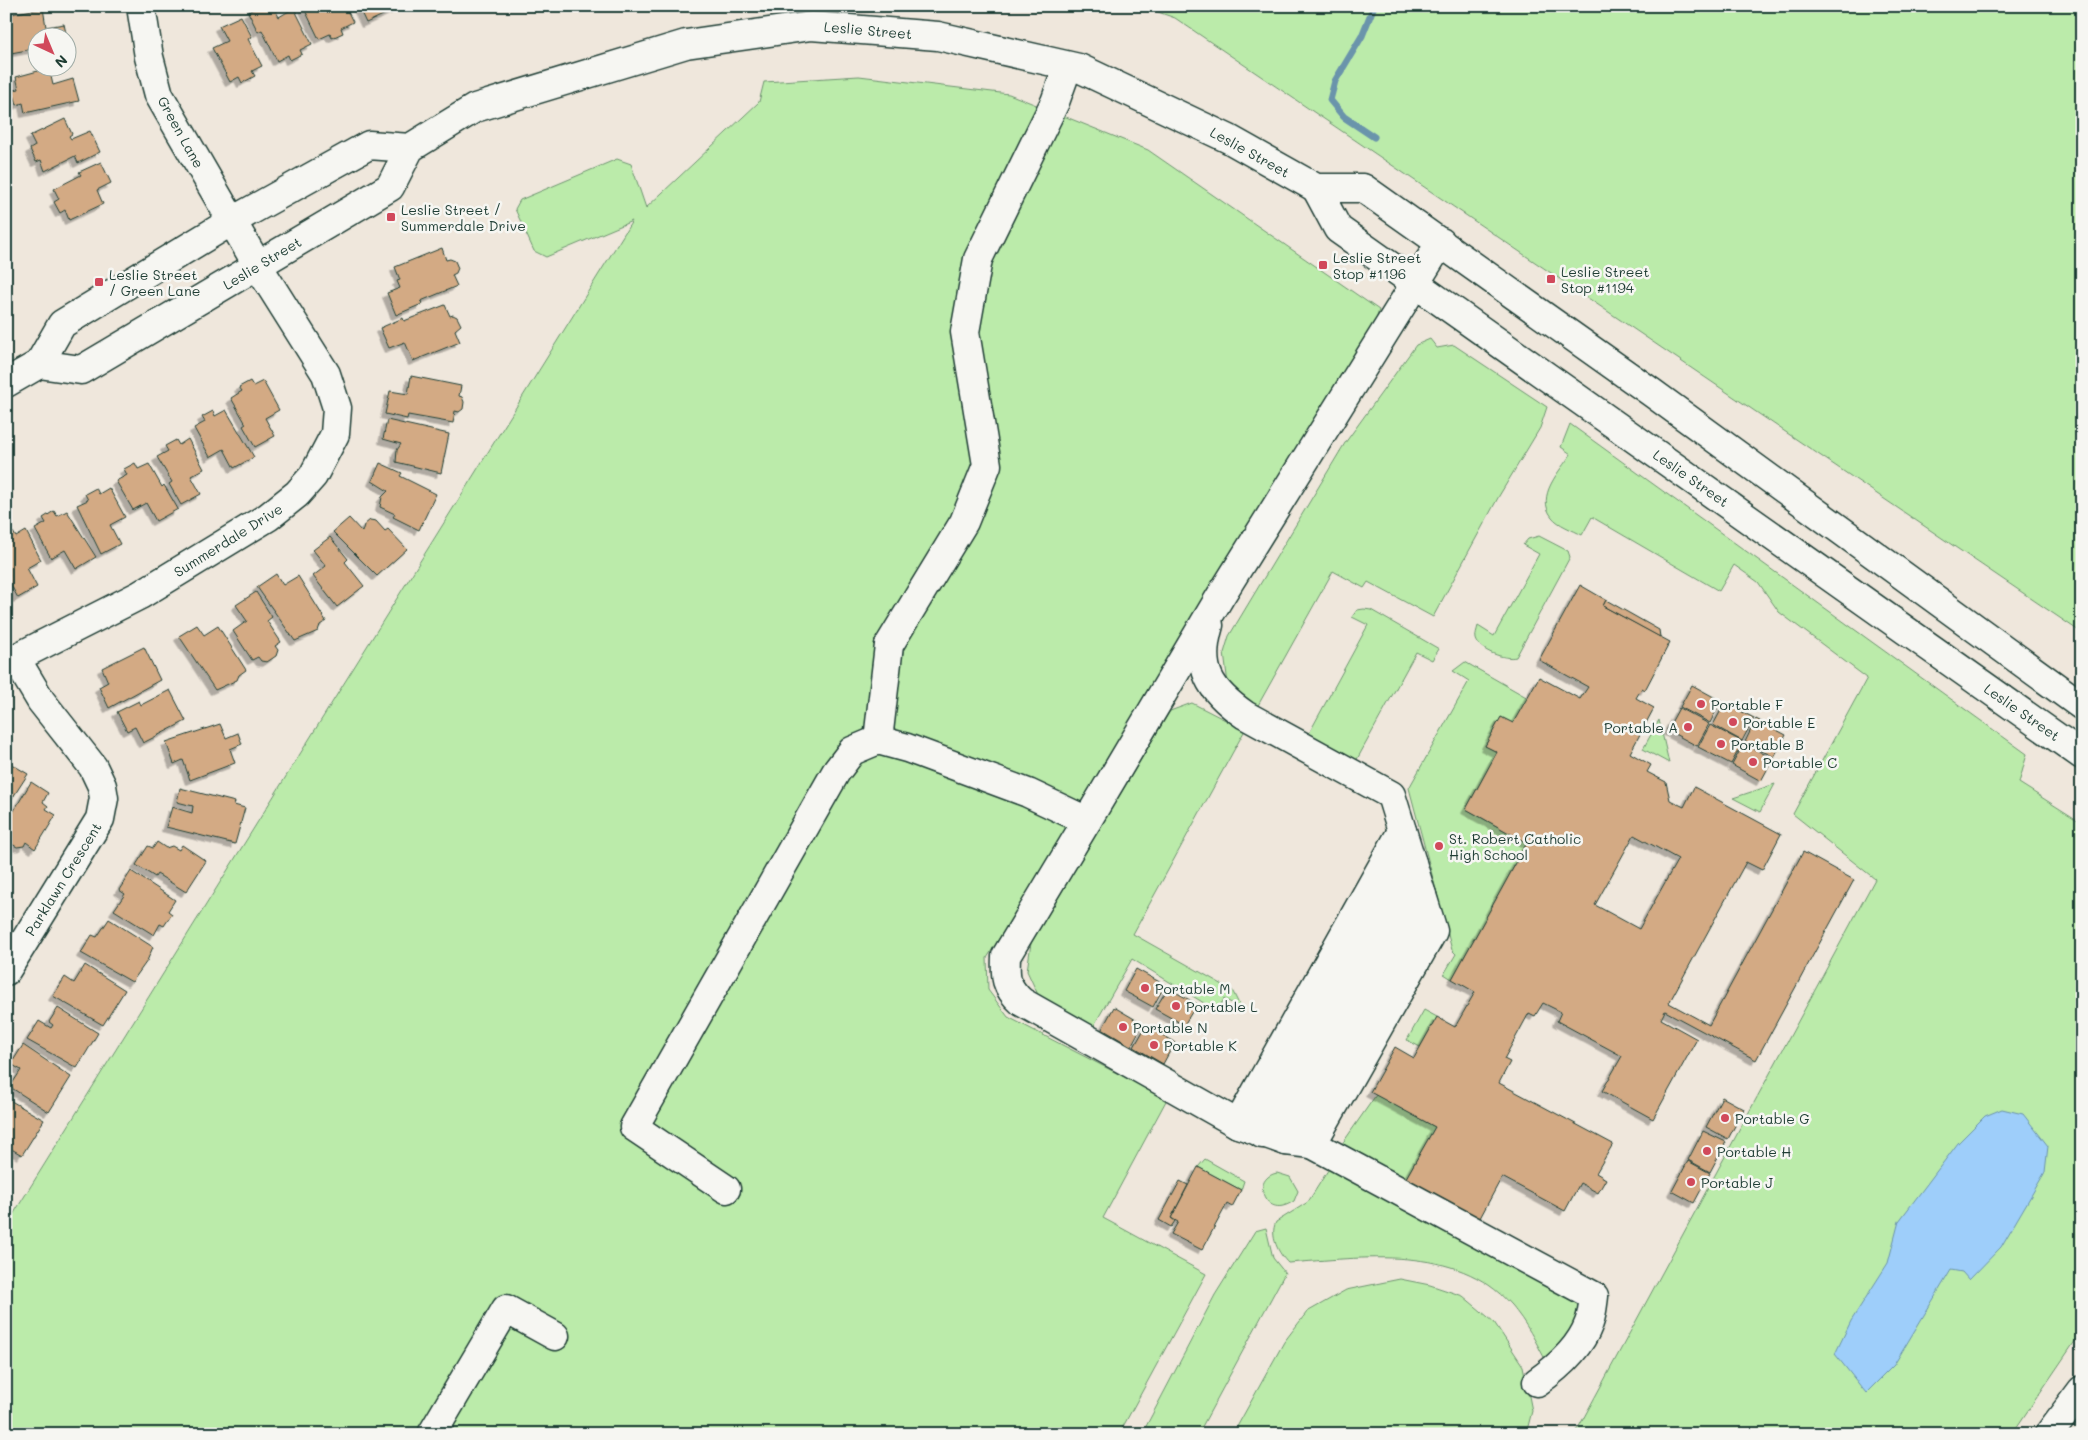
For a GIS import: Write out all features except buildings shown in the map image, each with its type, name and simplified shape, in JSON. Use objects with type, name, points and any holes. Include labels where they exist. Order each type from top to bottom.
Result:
[{"type":"main road","name":"Green Lane","points":[[141,6],[149,57],[159,95],[258,266]]},
{"type":"main road","name":"Leslie Street","points":[[39,364],[82,370],[390,187],[410,148],[475,108],[686,44],[810,26],[938,36],[1079,68],[1229,138],[1316,188],[1362,188],[1651,392],[2082,706]]},
{"type":"main road","points":[[878,740],[890,645],[964,522],[987,465],[965,332],[978,259],[1051,111],[1068,66]]},
{"type":"main road","points":[[6,383],[39,364],[62,324],[232,221],[369,145],[410,148]]},
{"type":"main road","name":"Leslie Street","points":[[1316,188],[1338,229],[2082,755]]},
{"type":"main road","points":[[1441,242],[1220,597],[1006,956],[1005,977],[1013,994],[1022,1002],[1275,1136],[1594,1296],[1589,1323],[1581,1339],[1556,1369],[1537,1382]]},
{"type":"main road","name":"Summerdale Drive","points":[[11,661],[140,595],[268,517],[298,494],[312,476],[335,434],[337,408],[326,374],[258,266]]},
{"type":"main road","points":[[1220,597],[1206,634],[1204,652],[1206,669],[1212,686],[1223,700],[1245,715],[1391,796],[1422,895],[1275,1136]]},
{"type":"main road","name":"Parklawn Crescent","points":[[6,971],[100,819],[104,798],[102,786],[93,767],[11,661]]},
{"type":"main road","points":[[726,1189],[634,1127],[836,772],[852,751],[878,740],[907,748],[1028,794],[1087,821]]},
{"type":"main road","points":[[1275,1136],[1402,831]]},
{"type":"main road","points":[[1275,1136],[1412,863]]},
{"type":"main road","points":[[432,1434],[506,1309],[555,1336]]},
{"type":"main road","points":[[2050,1434],[2082,1390]]},
{"type":"green space","points":[[1141,6],[2082,6],[2082,633],[1175,18]]},
{"type":"green space","points":[[859,76],[1009,94],[1148,150],[1379,310],[1365,356],[987,958],[988,990],[1008,1017],[1167,1099],[1103,1218],[1206,1274],[1119,1434],[6,1434],[6,1226],[632,221],[546,257],[534,251],[515,209],[520,200],[617,159],[631,164],[646,208],[759,102],[764,82]]},
{"type":"green space","points":[[1430,339],[1437,348],[1454,345],[1547,407],[1540,428],[1499,496],[1433,617],[1368,582],[1364,588],[1333,571],[1256,709],[1228,684],[1224,653],[1229,636],[1345,443],[1416,345]]},
{"type":"green space","points":[[1570,424],[2027,754],[2019,783],[2082,823],[2082,1331],[2012,1434],[1575,1434],[1875,879],[1793,814],[1867,678],[1779,612],[1758,582],[1734,565],[1719,591],[1592,517],[1582,535],[1555,520],[1547,509],[1546,501],[1551,484],[1571,454],[1561,447]]},
{"type":"green space","points":[[1539,536],[1568,551],[1570,557],[1516,657],[1511,658],[1493,654],[1478,643],[1476,632],[1478,626],[1494,636],[1539,554],[1523,545],[1528,539]]},
{"type":"green space","points":[[1357,610],[1371,610],[1439,649],[1432,660],[1416,652],[1355,763],[1307,737],[1368,625],[1352,617]]},
{"type":"green space","points":[[1465,662],[1528,698],[1513,723],[1501,717],[1485,746],[1497,752],[1466,809],[1527,843],[1452,979],[1444,974],[1456,954],[1452,950],[1409,788],[1469,681],[1453,671]]},
{"type":"green space","points":[[1192,703],[1245,730],[1133,934],[1232,990],[1241,1008],[1224,999],[1217,1011],[1132,959],[1093,1027],[1040,999],[1027,971],[1031,943],[1170,711]]},
{"type":"green space","points":[[1659,720],[1669,763],[1643,749]]},
{"type":"green space","points":[[1775,784],[1760,812],[1733,798]]},
{"type":"green space","points":[[1424,1010],[1437,1017],[1420,1047],[1407,1040]]},
{"type":"green space","points":[[1376,1095],[1435,1127],[1406,1178],[1342,1144]]},
{"type":"green space","points":[[1205,1159],[1244,1181],[1241,1190],[1198,1167]]},
{"type":"green space","points":[[1330,1167],[1583,1303],[1585,1317],[1547,1363],[1526,1325],[1511,1305],[1489,1285],[1464,1272],[1436,1263],[1407,1259],[1346,1259],[1288,1263],[1278,1250],[1274,1239],[1276,1222],[1308,1202]]},
{"type":"green space","points":[[1277,1173],[1290,1177],[1298,1191],[1294,1201],[1283,1206],[1270,1204],[1263,1193],[1265,1181],[1269,1176]]},
{"type":"green space","points":[[1266,1228],[1273,1258],[1285,1273],[1198,1434],[1142,1434],[1215,1295],[1255,1231]]},
{"type":"green space","points":[[1400,1279],[1430,1285],[1463,1296],[1494,1322],[1523,1366],[1532,1411],[1526,1434],[1233,1434],[1284,1342],[1307,1312],[1346,1290]]},
{"type":"water","points":[[2002,1109],[2023,1114],[2048,1146],[2045,1172],[2001,1247],[1969,1280],[1962,1272],[1951,1270],[1894,1365],[1866,1393],[1835,1354],[1851,1321],[1888,1263],[1899,1221],[1958,1143],[1985,1116]]},
{"type":"waterway","points":[[1374,6],[1362,36],[1335,81],[1330,100],[1344,117],[1374,137]]},
{"type":"place","name":"Leslie Street / Summerdale Drive","points":[[391,217]]},
{"type":"place","name":"Leslie Street Stop #1196","points":[[1323,265]]},
{"type":"place","name":"Leslie Street Stop #1194","points":[[1551,279]]},
{"type":"place","name":"Leslie Street / Green Lane","points":[[99,282]]},
{"type":"place","name":"Portable F","points":[[1701,704]]},
{"type":"place","name":"Portable E","points":[[1733,722]]},
{"type":"place","name":"Portable A","points":[[1688,727]]},
{"type":"place","name":"Portable B","points":[[1721,744]]},
{"type":"place","name":"Portable C","points":[[1753,762]]},
{"type":"place","name":"St. Robert Catholic High School","points":[[1439,846]]},
{"type":"place","name":"Portable M","points":[[1145,988]]},
{"type":"place","name":"Portable L","points":[[1176,1006]]},
{"type":"place","name":"Portable N","points":[[1123,1027]]},
{"type":"place","name":"Portable K","points":[[1154,1045]]},
{"type":"place","name":"Portable G","points":[[1725,1118]]},
{"type":"place","name":"Portable H","points":[[1707,1151]]},
{"type":"place","name":"Portable J","points":[[1691,1182]]}]
